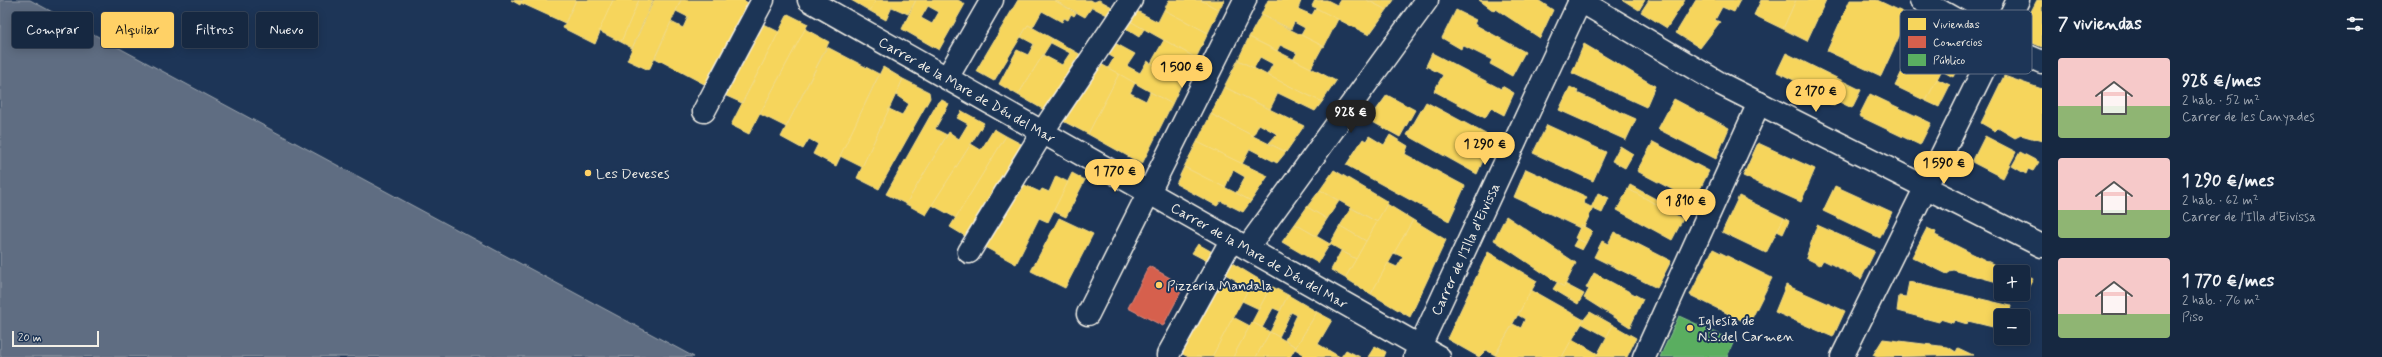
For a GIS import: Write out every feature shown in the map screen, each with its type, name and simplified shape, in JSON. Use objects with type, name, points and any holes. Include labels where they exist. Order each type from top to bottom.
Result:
[{"type":"street","points":[[704,111],[762,0]]},
{"type":"street","name":"Carrer de la Mare de Déu del Mar","points":[[808,0],[1240,244],[1418,351],[1439,357]]},
{"type":"street","points":[[947,78],[992,0]]},
{"type":"street","points":[[969,252],[1044,134],[1049,122],[1131,0]]},
{"type":"street","points":[[1088,314],[1150,193],[1245,0]]},
{"type":"street","points":[[1168,355],[1240,244],[1427,0]]},
{"type":"street","points":[[1580,0],[1721,84],[2042,246]]},
{"type":"street","name":"Carrer de l'Illa d'Eivissa","points":[[1418,351],[1580,0]]},
{"type":"street","points":[[1921,0],[1939,10]]},
{"type":"street","points":[[2013,10],[2018,0]]},
{"type":"street","points":[[2032,58],[2042,62]]},
{"type":"street","points":[[1842,357],[1924,187],[1981,74]]},
{"type":"street","points":[[1644,357],[1759,103]]},
{"type":"water","points":[[0,0],[30,0],[52,12],[12,12],[12,48],[93,48],[93,34],[101,38],[101,48],[119,48],[694,357],[0,357]]},
{"type":"building: Viviendas","points":[[511,0],[522,0],[520,5]]},
{"type":"building: Viviendas","points":[[522,0],[576,0],[565,23],[521,3]]},
{"type":"building: Viviendas","points":[[576,0],[613,0],[595,44],[563,28]]},
{"type":"building: Viviendas","points":[[613,0],[639,0],[621,42],[599,31]]},
{"type":"building: Viviendas","points":[[639,0],[653,0],[632,48],[621,42]]},
{"type":"building: Viviendas","points":[[654,0],[681,0],[649,70],[627,60]]},
{"type":"building: Viviendas","points":[[681,0],[743,0],[750,4],[708,86],[655,58],[671,22],[683,28],[688,17],[676,11]]},
{"type":"building: Viviendas","points":[[851,0],[876,0],[870,11]]},
{"type":"building: Viviendas","points":[[876,0],[916,0],[908,14],[892,7],[886,20],[870,11]]},
{"type":"building: Viviendas","points":[[916,0],[958,0],[965,4],[939,50],[902,29]],"holes":[[[928,6],[939,12],[932,24],[921,18]]]},
{"type":"building: Viviendas","points":[[1018,0],[1054,0],[1076,13],[1074,16],[1071,14],[1068,20],[1064,18],[1062,22],[1042,11],[1033,27],[1028,25],[994,81],[976,71]]},
{"type":"building: Viviendas","points":[[1054,0],[1091,0],[1094,2],[1099,0],[1114,8],[1109,16],[1092,7],[1085,17]]},
{"type":"building: Viviendas","points":[[1169,0],[1201,0],[1219,10],[1208,33],[1164,10]]},
{"type":"building: Viviendas","points":[[1201,0],[1224,0],[1219,10]]},
{"type":"building: Viviendas","points":[[1268,0],[1299,0],[1301,1],[1298,9],[1312,15],[1316,8],[1338,19],[1324,47],[1301,35],[1305,28],[1294,22],[1291,29],[1261,15]]},
{"type":"building: Viviendas","points":[[1315,0],[1327,0],[1337,5],[1340,0],[1367,0],[1387,10],[1369,35],[1312,6]]},
{"type":"building: Viviendas","points":[[1367,0],[1394,0],[1387,10]]},
{"type":"building: Viviendas","points":[[1479,0],[1538,0],[1553,10],[1540,38],[1496,9],[1494,11]]},
{"type":"building: Viviendas","points":[[1623,0],[1645,0],[1639,10]]},
{"type":"building: Viviendas","points":[[1649,0],[1685,0],[1667,28],[1641,12]]},
{"type":"building: Viviendas","points":[[1696,0],[1740,0],[1734,12],[1722,7],[1715,20],[1720,22],[1700,48],[1676,33]]},
{"type":"building: Viviendas","points":[[1761,0],[1796,0],[1783,29],[1754,15]]},
{"type":"building: Viviendas","points":[[1796,0],[1826,0],[1807,41],[1783,29]]},
{"type":"building: Viviendas","points":[[1850,0],[1877,0],[1900,11],[1900,35],[1881,76],[1827,51]]},
{"type":"building: Viviendas","points":[[2037,0],[2042,0],[2042,47],[2032,43],[2032,10]]},
{"type":"building: Viviendas","points":[[1135,10],[1158,22],[1164,10],[1208,33],[1196,58],[1128,20]]},
{"type":"building: Viviendas","points":[[1456,10],[1476,20],[1474,24],[1525,52],[1512,76],[1490,64],[1492,60],[1462,45],[1461,49],[1442,38]]},
{"type":"building: Viviendas","points":[[788,14],[808,24],[749,134],[731,125]]},
{"type":"building: Viviendas","points":[[1261,15],[1323,46],[1311,68],[1293,60],[1297,53],[1280,45],[1277,51],[1249,37]]},
{"type":"building: Viviendas","points":[[1128,20],[1144,29],[1139,37],[1123,27]]},
{"type":"building: Viviendas","points":[[759,22],[779,32],[742,103],[722,94]]},
{"type":"building: Viviendas","points":[[1028,25],[1053,39],[1018,95],[999,84],[1017,50],[1028,55],[1034,44],[1021,37]]},
{"type":"building: Viviendas","points":[[805,29],[829,42],[786,127],[760,114]]},
{"type":"building: Viviendas","points":[[1249,37],[1336,81],[1322,102],[1267,75],[1273,64],[1260,57],[1254,68],[1238,60]]},
{"type":"building: Viviendas","points":[[1053,39],[1083,56],[1046,111],[1018,95],[1043,55],[1062,65],[1070,53],[1051,43]]},
{"type":"building: Viviendas","points":[[1164,40],[1196,58],[1183,81],[1151,63]]},
{"type":"building: Viviendas","points":[[1113,42],[1135,54],[1127,66],[1140,73],[1147,61],[1183,81],[1172,104],[1108,68],[1114,58],[1106,53]]},
{"type":"building: Viviendas","points":[[1584,44],[1655,86],[1646,107],[1572,73]]},
{"type":"building: Viviendas","points":[[827,47],[879,74],[836,166],[813,154],[818,144],[809,139],[803,149],[781,137]]},
{"type":"building: Viviendas","points":[[1432,53],[1501,89],[1502,86],[1514,93],[1504,115],[1491,108],[1485,118],[1434,91],[1443,75],[1426,66]]},
{"type":"building: Viviendas","points":[[1786,53],[1861,90],[1852,108],[1777,72]]},
{"type":"building: Viviendas","points":[[1238,60],[1322,102],[1315,111],[1278,93],[1270,109],[1224,87]]},
{"type":"building: Viviendas","points":[[1099,63],[1119,74],[1088,134],[1061,120]]},
{"type":"building: Viviendas","points":[[883,67],[903,79],[862,167],[840,156]]},
{"type":"building: Viviendas","points":[[1119,74],[1135,83],[1130,93],[1146,101],[1150,92],[1172,104],[1142,164],[1088,134]]},
{"type":"building: Viviendas","points":[[1901,74],[1940,74],[1926,101],[1895,86]]},
{"type":"building: Viviendas","points":[[1948,74],[1955,74],[1953,77]]},
{"type":"building: Viviendas","points":[[2004,76],[2042,89],[2042,141],[2021,135],[2015,138],[1998,128],[1995,131],[1981,123]]},
{"type":"building: Viviendas","points":[[903,79],[929,92],[930,98],[879,189],[857,178],[889,109],[902,115],[909,104],[896,95]]},
{"type":"building: Viviendas","points":[[1937,79],[1950,85],[1939,107],[1926,101]]},
{"type":"building: Viviendas","points":[[1794,80],[1837,101],[1834,106],[1791,85]]},
{"type":"building: Viviendas","points":[[1224,87],[1304,126],[1286,152],[1269,143],[1277,134],[1259,124],[1253,136],[1211,114]]},
{"type":"building: Viviendas","points":[[1570,87],[1578,91],[1577,93],[1636,119],[1626,140],[1559,110]]},
{"type":"building: Viviendas","points":[[1870,94],[1931,123],[1920,145],[1859,116]]},
{"type":"building: Viviendas","points":[[1387,95],[1415,110],[1400,137],[1369,120]]},
{"type":"building: Viviendas","points":[[1674,99],[1729,128],[1716,159],[1658,129]]},
{"type":"building: Viviendas","points":[[942,100],[949,104],[935,129],[947,135],[906,204],[886,194],[938,102]]},
{"type":"building: Viviendas","points":[[1426,102],[1493,138],[1477,174],[1407,135]]},
{"type":"building: Viviendas","points":[[962,111],[984,123],[926,215],[906,204],[949,132],[959,139],[968,124],[957,118]]},
{"type":"building: Viviendas","points":[[1211,114],[1286,152],[1277,163],[1250,149],[1242,164],[1197,142]]},
{"type":"building: Viviendas","points":[[1547,125],[1606,152],[1593,181],[1533,153]]},
{"type":"building: Viviendas","points":[[994,129],[1006,136],[956,218],[932,205],[971,144],[981,150]]},
{"type":"building: Viviendas","points":[[1390,135],[1408,146],[1405,154],[1465,186],[1449,221],[1346,165],[1363,139],[1366,141],[1369,136],[1384,145]]},
{"type":"building: Viviendas","points":[[1006,136],[1025,146],[970,239],[950,227]]},
{"type":"building: Viviendas","points":[[1985,136],[2016,152],[2003,178],[1972,162]]},
{"type":"building: Viviendas","points":[[1197,142],[1268,176],[1251,201],[1236,193],[1245,177],[1233,170],[1225,188],[1184,167]]},
{"type":"building: Viviendas","points":[[1653,142],[1709,171],[1694,201],[1637,171]]},
{"type":"building: Viviendas","points":[[1758,143],[1815,169],[1801,202],[1743,176]]},
{"type":"building: Viviendas","points":[[1620,146],[1633,154],[1625,168],[1612,161]]},
{"type":"building: Viviendas","points":[[2020,152],[2039,162],[2033,171],[2028,169],[2026,174],[2012,166]]},
{"type":"building: Viviendas","points":[[1184,167],[1251,201],[1243,212],[1221,201],[1217,206],[1176,184]]},
{"type":"building: Viviendas","points":[[1526,169],[1587,197],[1583,203],[1593,208],[1584,227],[1581,225],[1580,228],[1514,197]]},
{"type":"building: Viviendas","points":[[1334,170],[1388,202],[1377,222],[1320,190]]},
{"type":"building: Viviendas","points":[[1072,173],[1085,180],[1066,217],[1053,211]]},
{"type":"building: Viviendas","points":[[1056,176],[1068,182],[1048,222],[1039,218],[1016,264],[981,245],[1018,182],[1040,192],[1042,189],[1049,192]]},
{"type":"building: Viviendas","points":[[1630,185],[1663,203],[1661,207],[1628,189]]},
{"type":"building: Viviendas","points":[[1835,186],[1892,212],[1880,238],[1823,211]]},
{"type":"building: Viviendas","points":[[1628,189],[1683,219],[1672,240],[1617,210]]},
{"type":"building: Viviendas","points":[[1320,190],[1339,201],[1327,219],[1307,207]]},
{"type":"building: Viviendas","points":[[1598,193],[1609,198],[1602,213],[1591,208]]},
{"type":"building: Viviendas","points":[[1739,196],[1784,218],[1766,253],[1722,232]]},
{"type":"building: Viviendas","points":[[1387,204],[1413,220],[1371,294],[1345,278]]},
{"type":"building: Viviendas","points":[[1307,207],[1327,219],[1316,236],[1295,224]]},
{"type":"building: Viviendas","points":[[1351,208],[1377,222],[1366,241],[1340,226]]},
{"type":"building: Viviendas","points":[[1506,216],[1576,263],[1564,287],[1494,240]]},
{"type":"building: Viviendas","points":[[1059,218],[1093,234],[1065,288],[1031,271]]},
{"type":"building: Viviendas","points":[[1784,218],[1789,221],[1783,234],[1777,231]]},
{"type":"building: Viviendas","points":[[1413,220],[1446,240],[1410,317],[1371,294],[1388,263],[1397,267],[1403,257],[1394,253]]},
{"type":"building: Viviendas","points":[[1295,224],[1330,244],[1318,263],[1282,242]]},
{"type":"building: Viviendas","points":[[1581,225],[1592,231],[1586,243],[1575,238]]},
{"type":"building: Viviendas","points":[[1817,225],[1875,251],[1861,279],[1823,260],[1820,265],[1806,258]]},
{"type":"building: Viviendas","points":[[1340,226],[1366,241],[1356,259],[1330,244]]},
{"type":"building: Viviendas","points":[[1927,228],[1936,232],[1935,235],[1995,265],[1994,281],[1953,270],[1947,274],[1912,257]]},
{"type":"building: Viviendas","points":[[1614,232],[1671,261],[1657,288],[1594,257],[1602,241],[1608,244]]},
{"type":"building: Viviendas","points":[[1577,239],[1586,243],[1582,250],[1573,246]]},
{"type":"building: Viviendas","points":[[1198,244],[1214,253],[1209,262],[1192,253]]},
{"type":"building: Viviendas","points":[[1713,249],[1772,278],[1749,324],[1690,295]]},
{"type":"building: Viviendas","points":[[1341,251],[1356,259],[1345,278],[1331,270]]},
{"type":"building: Viviendas","points":[[1488,252],[1537,281],[1495,355],[1486,350],[1479,357],[1447,339]]},
{"type":"building: Viviendas","points":[[1232,263],[1255,277],[1212,357],[1189,357],[1180,353],[1220,280],[1232,287],[1236,280],[1225,274]]},
{"type":"building: Viviendas","points":[[1594,273],[1643,299],[1630,327],[1584,298],[1589,289],[1586,288]]},
{"type":"building: Viviendas","points":[[1255,277],[1271,286],[1259,309],[1242,301]]},
{"type":"building: Viviendas","points":[[2030,277],[2033,279],[2030,285]]},
{"type":"building: Viviendas","points":[[1909,282],[2011,306],[2010,309],[1994,309],[1994,327],[1968,321],[1967,324],[1954,320],[1953,323],[1940,319],[1939,322],[1897,311],[1899,296],[1906,297]]},
{"type":"building: Viviendas","points":[[1557,283],[1564,287],[1565,284],[1584,294],[1578,304],[1553,289]]},
{"type":"building: Viviendas","points":[[1786,285],[1845,311],[1833,337],[1775,312]]},
{"type":"building: Viviendas","points":[[1271,286],[1288,295],[1280,311],[1273,308],[1262,328],[1252,322]]},
{"type":"building: Viviendas","points":[[1531,290],[1584,320],[1562,357],[1498,357],[1495,355],[1513,324],[1521,328],[1525,319],[1518,315]]},
{"type":"building: Viviendas","points":[[1288,295],[1317,312],[1296,347],[1285,340],[1297,315],[1291,312],[1279,337],[1270,332]]},
{"type":"building: Viviendas","points":[[1317,312],[1332,320],[1318,344],[1340,357],[1301,357],[1303,354],[1295,349]]},
{"type":"building: Viviendas","points":[[1590,312],[1613,325],[1607,337],[1581,323]]},
{"type":"building: Viviendas","points":[[1233,317],[1250,326],[1233,357],[1212,357]]},
{"type":"building: Viviendas","points":[[1252,322],[1270,332],[1256,357],[1233,357]]},
{"type":"building: Viviendas","points":[[1613,325],[1636,338],[1627,357],[1596,357]]},
{"type":"building: Viviendas","points":[[1270,332],[1296,347],[1290,357],[1256,357]]},
{"type":"building: Viviendas","points":[[1572,339],[1598,354],[1596,357],[1562,357]]},
{"type":"building: Viviendas","points":[[1883,339],[1948,347],[1956,352],[1958,348],[1973,355],[1877,357],[1873,355]]},
{"type":"building: Viviendas","points":[[1375,346],[1386,352],[1384,357],[1368,357]]},
{"type":"building: Viviendas","points":[[1346,350],[1360,357],[1341,357]]},
{"type":"building: Comercios","points":[[1149,266],[1184,286],[1163,326],[1128,308]]},
{"type":"building: Público","name":"Iglesia de N.S.del Carmen","points":[[1679,316],[1734,341],[1727,357],[1660,357]]},
{"type":"place","name":"Les Deveses","points":[[588,173]]},
{"type":"place","name":"Pizzeria Mandala","points":[[1159,285]]},
{"type":"place","name":"Iglesia de N.S.del Carmen","points":[[1690,328]]}]
